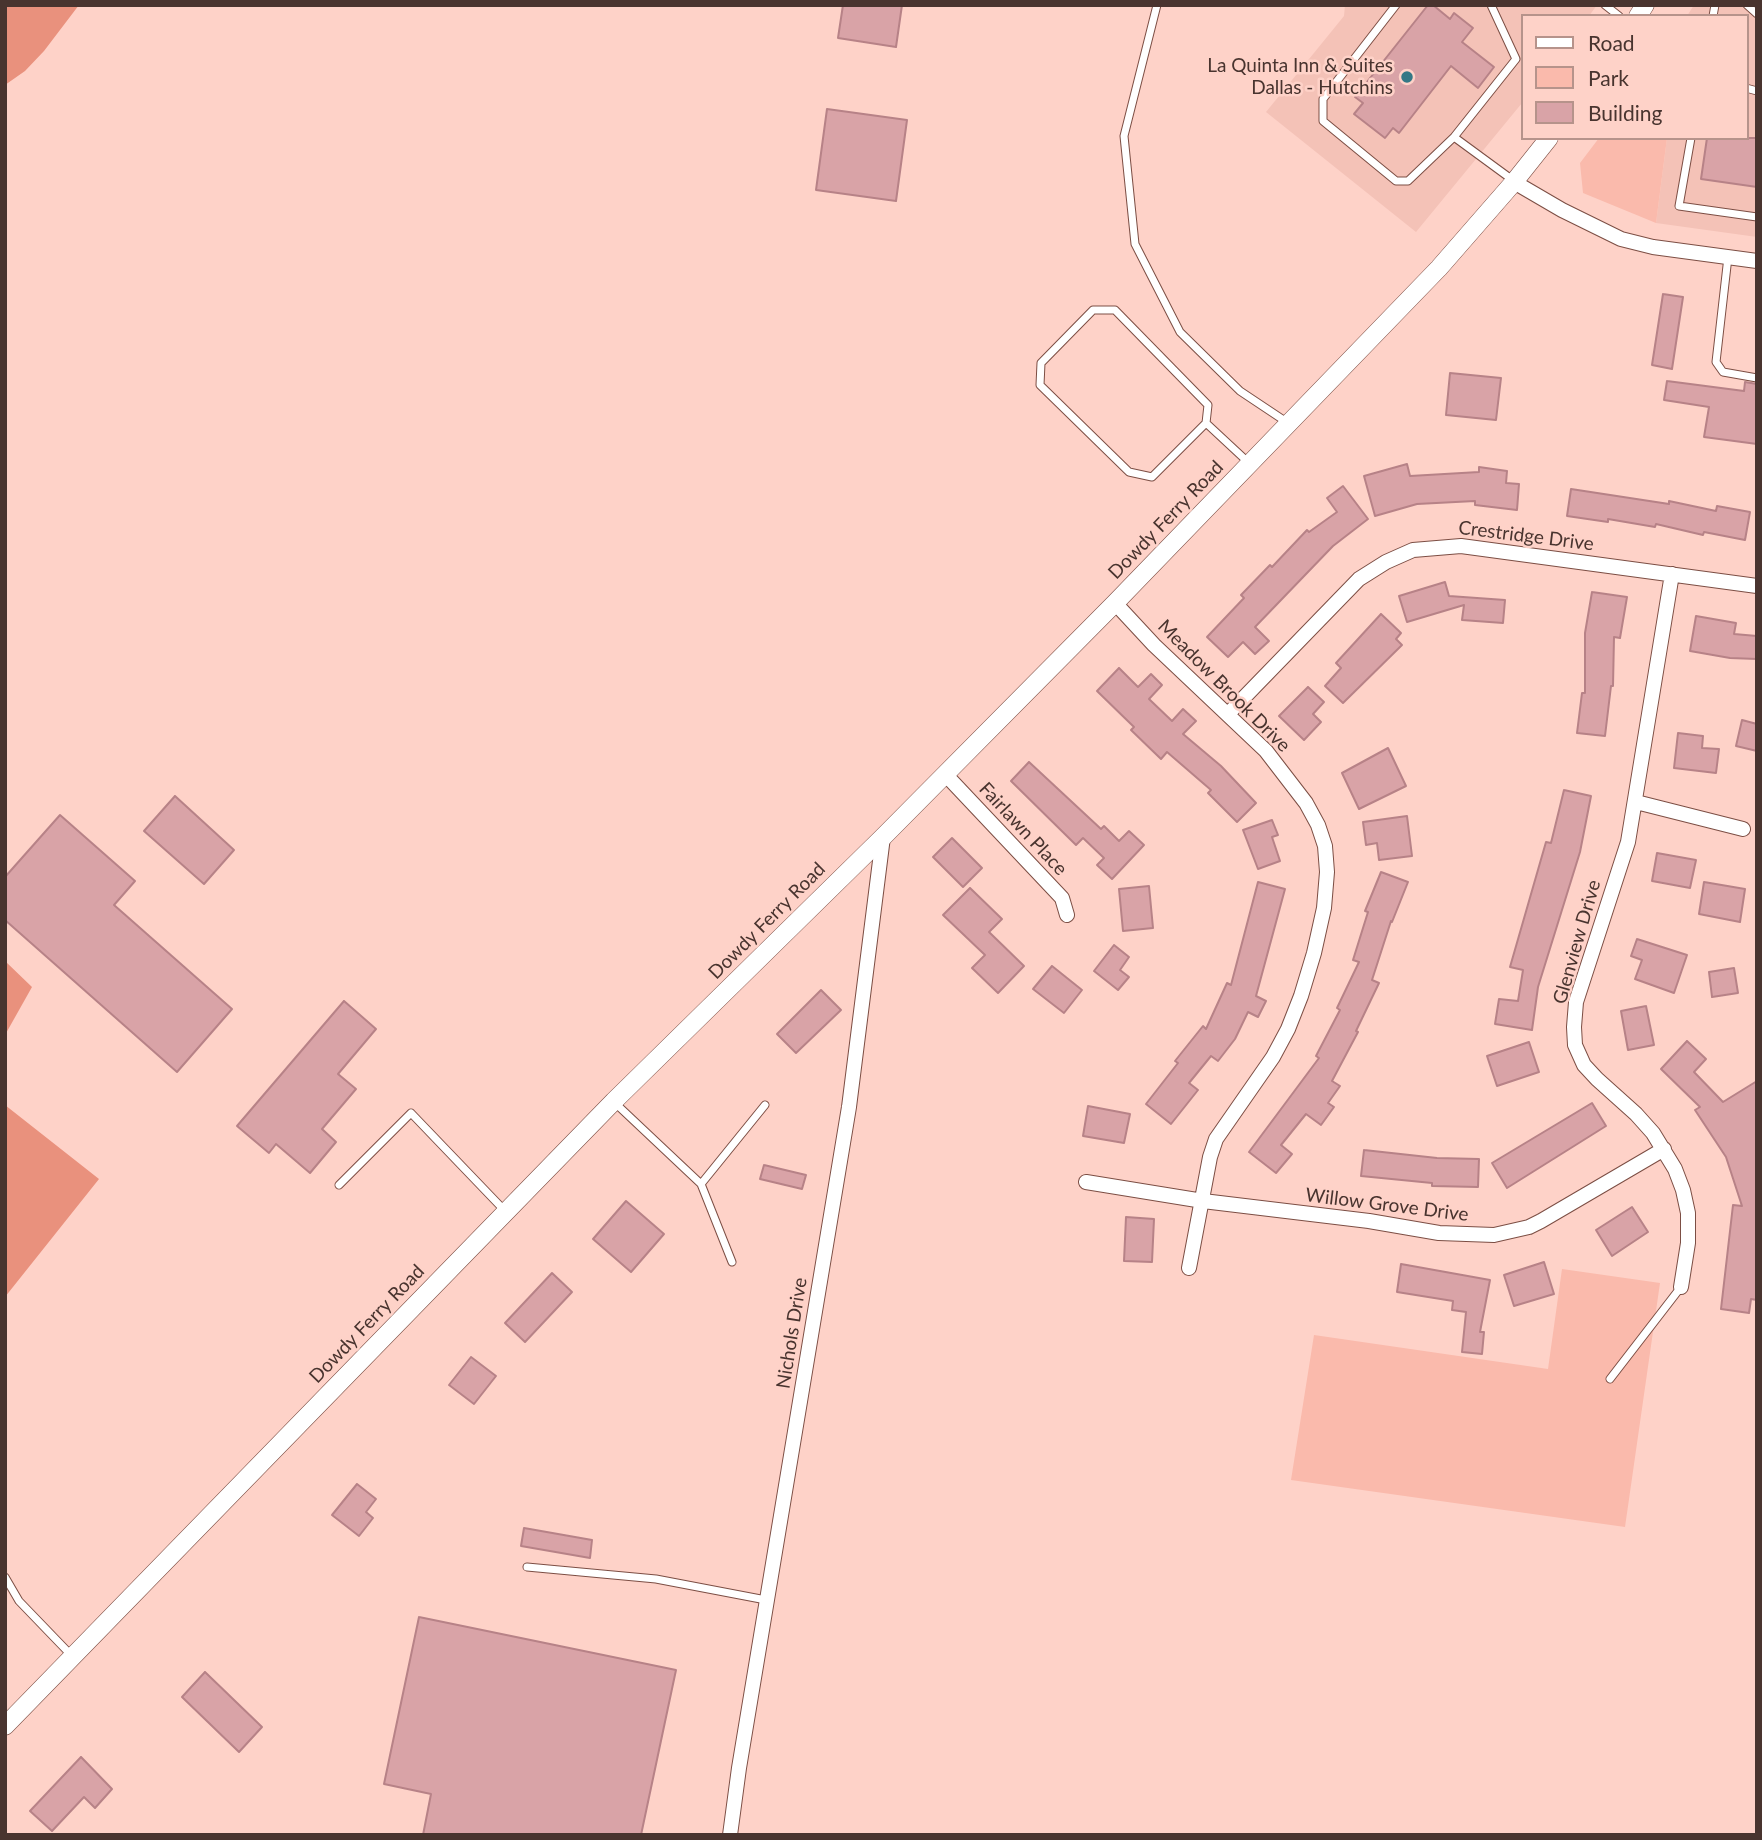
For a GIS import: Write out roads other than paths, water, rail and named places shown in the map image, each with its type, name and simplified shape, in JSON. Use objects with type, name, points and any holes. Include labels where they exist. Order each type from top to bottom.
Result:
[{"type":"street","name":"Dowdy Ferry Road","points":[[5,1726],[614,1101],[1115,604],[1439,268],[1547,140]]},
{"type":"street","points":[[1514,182],[1562,210],[1621,239],[1653,247],[1757,261]]},
{"type":"street","name":"Crestridge Drive","points":[[1228,713],[1359,579],[1385,562],[1413,550],[1461,546],[1757,586]]},
{"type":"street","name":"Glenview Drive","points":[[1672,574],[1628,842],[1576,1002],[1575,1045],[1584,1065],[1636,1114],[1664,1149],[1684,1190],[1688,1213],[1688,1243],[1681,1287]]},
{"type":"street","name":"Meadow Brook Drive","points":[[1115,604],[1154,645],[1266,751],[1306,803],[1325,846],[1324,908],[1301,996],[1273,1057],[1216,1139],[1210,1157],[1189,1268]]},
{"type":"street","name":"Fairlawn Place","points":[[945,774],[1062,898],[1067,915]]},
{"type":"street","points":[[1636,802],[1743,829]]},
{"type":"street","name":"Nichols Drive","points":[[730,1835],[849,1107],[883,836]]},
{"type":"street","name":"Willow Grove Drive","points":[[1086,1182],[1439,1233],[1494,1235],[1529,1227],[1542,1221],[1664,1149]]},
{"type":"lane","points":[[1157,5],[1124,136],[1135,244],[1180,332],[1240,391],[1288,423]]},
{"type":"lane","points":[[1396,5],[1323,99],[1323,121],[1396,181],[1408,181],[1454,137],[1516,59],[1491,5]]},
{"type":"lane","points":[[1747,5],[1757,14]]},
{"type":"lane","points":[[1454,137],[1514,182]]},
{"type":"lane","points":[[1691,140],[1679,206],[1757,217]]},
{"type":"lane","points":[[1728,257],[1716,362],[1723,372],[1757,378]]},
{"type":"lane","points":[[1093,310],[1115,310],[1208,405],[1206,424],[1152,477],[1129,472],[1040,385],[1041,363],[1093,310]]},
{"type":"lane","points":[[1206,424],[1250,463]]},
{"type":"lane","points":[[614,1101],[701,1184],[732,1262]]},
{"type":"lane","points":[[701,1184],[765,1105]]},
{"type":"lane","points":[[339,1185],[411,1113],[506,1211]]},
{"type":"lane","points":[[1610,1379],[1681,1287]]},
{"type":"lane","points":[[527,1567],[656,1579],[767,1601]]},
{"type":"lane","points":[[5,1577],[19,1601],[72,1657]]},
{"type":"place","name":"La Quinta Inn & Suites Dallas - Hutchins","points":[[1407,77]]}]
